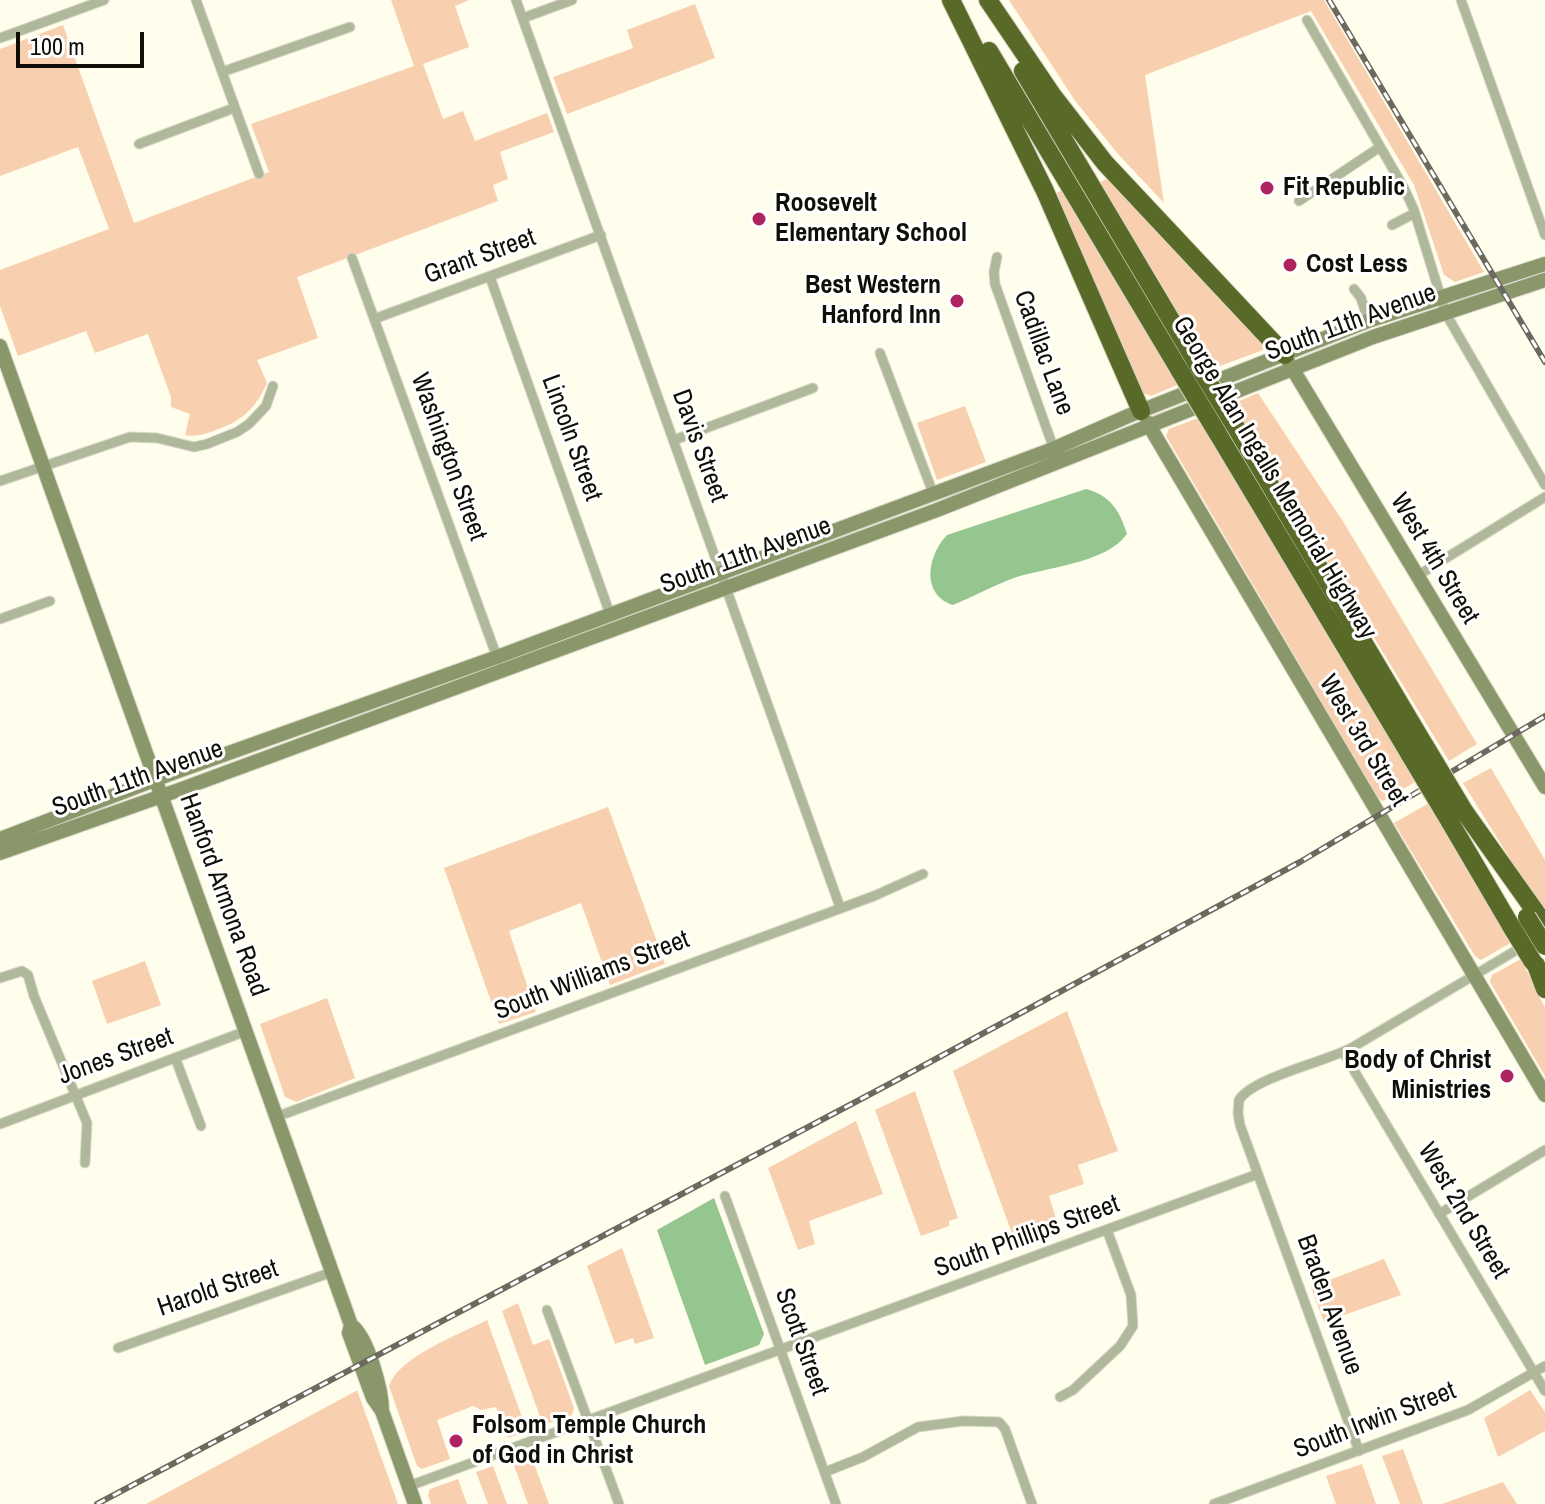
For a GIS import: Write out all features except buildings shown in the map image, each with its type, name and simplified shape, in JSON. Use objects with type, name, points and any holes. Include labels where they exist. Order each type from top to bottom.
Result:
[{"type":"highway","points":[[951,0],[1052,205],[1145,419]]},
{"type":"highway","name":"George Alan Ingalls Memorial Highway","points":[[960,0],[1188,367],[1457,816],[1545,946]]},
{"type":"highway","name":"George Alan Ingalls Memorial Highway","points":[[981,0],[1188,367]]},
{"type":"highway","points":[[988,0],[1053,96],[1105,163],[1288,362]]},
{"type":"highway","points":[[1457,816],[1530,920]]},
{"type":"highway","name":"George Alan Ingalls Memorial Highway","points":[[1530,920],[1538,970],[1545,989]]},
{"type":"main road","name":"South 11th Avenue","points":[[1288,362],[1368,321],[1545,264]]},
{"type":"main road","points":[[1510,292],[1516,283],[1545,273]]},
{"type":"main road","points":[[1510,292],[1545,280]]},
{"type":"main road","name":"South 11th Avenue","points":[[0,839],[156,779],[727,588],[1288,362],[1510,292]]},
{"type":"main road","name":"Hanford Armona Road","points":[[0,346],[351,1325],[358,1330],[372,1365],[382,1394],[382,1411],[415,1504]]},
{"type":"main road","name":"West 4th Street","points":[[1288,362],[1545,787]]},
{"type":"main road","name":"West 3rd Street","points":[[1145,419],[1545,1095]]},
{"type":"main road","name":"South 11th Avenue","points":[[0,853],[162,796],[499,664],[610,614],[933,493],[1056,456]]},
{"type":"street","points":[[0,38],[104,0]]},
{"type":"street","points":[[196,0],[259,174]]},
{"type":"street","name":"Davis Street","points":[[516,0],[840,907]]},
{"type":"street","points":[[523,18],[572,0]]},
{"type":"street","points":[[1461,0],[1545,235]]},
{"type":"street","points":[[1307,20],[1336,80],[1404,188],[1415,213],[1446,314],[1545,485]]},
{"type":"street","points":[[222,72],[350,27]]},
{"type":"street","points":[[139,144],[234,108]]},
{"type":"street","points":[[1299,201],[1380,147]]},
{"type":"street","points":[[1392,225],[1415,213]]},
{"type":"street","name":"Grant Street","points":[[374,319],[601,235]]},
{"type":"street","name":"Cadillac Lane","points":[[997,257],[995,284],[1056,456]]},
{"type":"street","name":"Washington Street","points":[[352,258],[499,664]]},
{"type":"street","name":"Lincoln Street","points":[[490,277],[610,614]]},
{"type":"street","points":[[1354,289],[1361,298],[1368,321]]},
{"type":"street","points":[[880,353],[933,493]]},
{"type":"street","points":[[0,481],[130,437],[157,438],[194,447],[207,444],[249,424],[266,406],[273,386]]},
{"type":"street","points":[[674,440],[813,388]]},
{"type":"street","points":[[1417,576],[1545,497]]},
{"type":"street","points":[[0,619],[50,601]]},
{"type":"street","name":"South Williams Street","points":[[276,1117],[884,892],[923,874]]},
{"type":"street","points":[[1258,1174],[1238,1113],[1241,1096],[1256,1085],[1343,1052],[1545,933]]},
{"type":"street","points":[[0,978],[22,971],[28,975],[87,1123],[85,1163]]},
{"type":"street","name":"Jones Street","points":[[0,1124],[246,1031]]},
{"type":"street","name":"West 2nd Street","points":[[1343,1052],[1545,1391]]},
{"type":"street","points":[[176,1060],[201,1126]]},
{"type":"street","points":[[1439,1214],[1545,1150]]},
{"type":"street","name":"South Phillips Street","points":[[409,1486],[1258,1174]]},
{"type":"street","name":"Braden Avenue","points":[[1258,1174],[1359,1451]]},
{"type":"street","name":"Scott Street","points":[[725,1196],[836,1504]]},
{"type":"street","points":[[1060,1397],[1073,1390],[1120,1346],[1133,1326],[1131,1295],[1107,1230]]},
{"type":"street","name":"Harold Street","points":[[118,1348],[332,1272]]},
{"type":"street","points":[[547,1310],[619,1504]]},
{"type":"street","name":"South Irwin Street","points":[[1214,1504],[1242,1499],[1468,1410],[1545,1366]]},
{"type":"street","points":[[825,1472],[863,1457],[918,1427],[963,1421],[999,1422],[1005,1429],[1032,1504]]},
{"type":"shaded area","points":[[391,0],[469,0],[455,6],[469,47],[423,64],[443,119],[463,111],[475,141],[547,113],[554,132],[500,152],[508,179],[493,185],[498,201],[297,277],[318,338],[257,360],[267,383],[258,400],[241,418],[208,433],[185,435],[190,414],[171,407],[171,397],[148,334],[95,353],[86,331],[18,356],[0,306],[0,270],[109,229],[78,147],[0,176],[0,49],[63,25],[134,223],[269,172],[251,124],[414,66]]},
{"type":"shaded area","points":[[1009,0],[1324,0],[1484,272],[1455,282],[1444,275],[1414,185],[1311,11],[1145,75],[1164,203],[1118,154],[1076,102]]},
{"type":"shaded area","points":[[695,4],[715,58],[567,114],[553,77],[633,48],[627,30]]},
{"type":"shaded area","points":[[1110,176],[1264,343],[1263,350],[1212,369],[1100,183]]},
{"type":"shaded area","points":[[1064,189],[1177,385],[1151,396],[1143,393],[1051,196]]},
{"type":"shaded area","points":[[1258,393],[1344,523],[1477,744],[1449,761],[1232,404]]},
{"type":"shaded area","points":[[965,406],[986,462],[937,480],[917,423]]},
{"type":"shaded area","points":[[1198,418],[1415,782],[1383,801],[1378,798],[1166,436],[1169,429]]},
{"type":"shaded area","points":[[1086,489],[1102,495],[1121,518],[1127,534],[1117,544],[1090,558],[1011,579],[953,605],[935,592],[930,573],[932,563],[947,535]]},
{"type":"shaded area","points":[[1491,768],[1545,860],[1545,915],[1463,783]]},
{"type":"shaded area","points":[[1429,803],[1512,942],[1481,960],[1475,956],[1394,823]]},
{"type":"shaded area","points":[[608,807],[665,964],[610,985],[581,903],[509,931],[536,1012],[499,1024],[444,868]]},
{"type":"shaded area","points":[[1521,959],[1545,1008],[1545,1076],[1490,982],[1492,975]]},
{"type":"shaded area","points":[[145,961],[161,1005],[107,1024],[92,981]]},
{"type":"shaded area","points":[[327,998],[355,1078],[296,1102],[285,1097],[260,1024]]},
{"type":"shaded area","points":[[1067,1011],[1118,1151],[1078,1165],[1084,1184],[1049,1196],[1061,1234],[1018,1250],[953,1071]]},
{"type":"shaded area","points":[[915,1091],[958,1218],[949,1221],[949,1226],[921,1236],[875,1110]]},
{"type":"shaded area","points":[[856,1121],[883,1194],[809,1221],[815,1244],[798,1250],[768,1168]]},
{"type":"shaded area","points":[[714,1198],[764,1334],[759,1345],[705,1365],[657,1230]]},
{"type":"shaded area","points":[[622,1248],[654,1338],[635,1344],[633,1338],[615,1344],[587,1266]]},
{"type":"shaded area","points":[[1384,1259],[1401,1295],[1324,1322],[1311,1287]]},
{"type":"shaded area","points":[[518,1303],[533,1345],[549,1339],[574,1408],[572,1415],[543,1425],[502,1311]]},
{"type":"shaded area","points":[[487,1320],[527,1431],[508,1438],[496,1407],[481,1410],[473,1406],[437,1420],[450,1459],[422,1469],[417,1466],[389,1386],[404,1365],[417,1356]]},
{"type":"shaded area","points":[[1530,1390],[1545,1412],[1545,1431],[1498,1457],[1484,1418]]},
{"type":"shaded area","points":[[356,1391],[398,1504],[146,1504]]},
{"type":"shaded area","points":[[1403,1449],[1423,1504],[1400,1504],[1382,1456]]},
{"type":"shaded area","points":[[530,1453],[549,1504],[528,1504],[512,1460]]},
{"type":"shaded area","points":[[1362,1464],[1376,1504],[1336,1504],[1326,1476]]},
{"type":"shaded area","points":[[493,1466],[507,1504],[488,1504],[476,1472]]},
{"type":"shaded area","points":[[458,1479],[467,1504],[431,1504],[430,1489]]},
{"type":"shaded area","points":[[1503,1482],[1517,1504],[1442,1504]]},
{"type":"railway","points":[[1329,0],[1545,362]]},
{"type":"railway","points":[[97,1504],[895,1081],[1300,862],[1545,716]]},
{"type":"place","name":"Fit Republic","points":[[1267,188]]},
{"type":"place","name":"Roosevelt Elementary School","points":[[759,219]]},
{"type":"place","name":"Cost Less","points":[[1290,265]]},
{"type":"place","name":"Best Western Hanford Inn","points":[[957,301]]},
{"type":"place","name":"Body of Christ Ministries","points":[[1507,1076]]},
{"type":"place","name":"Folsom Temple Church of God in Christ","points":[[456,1441]]}]
